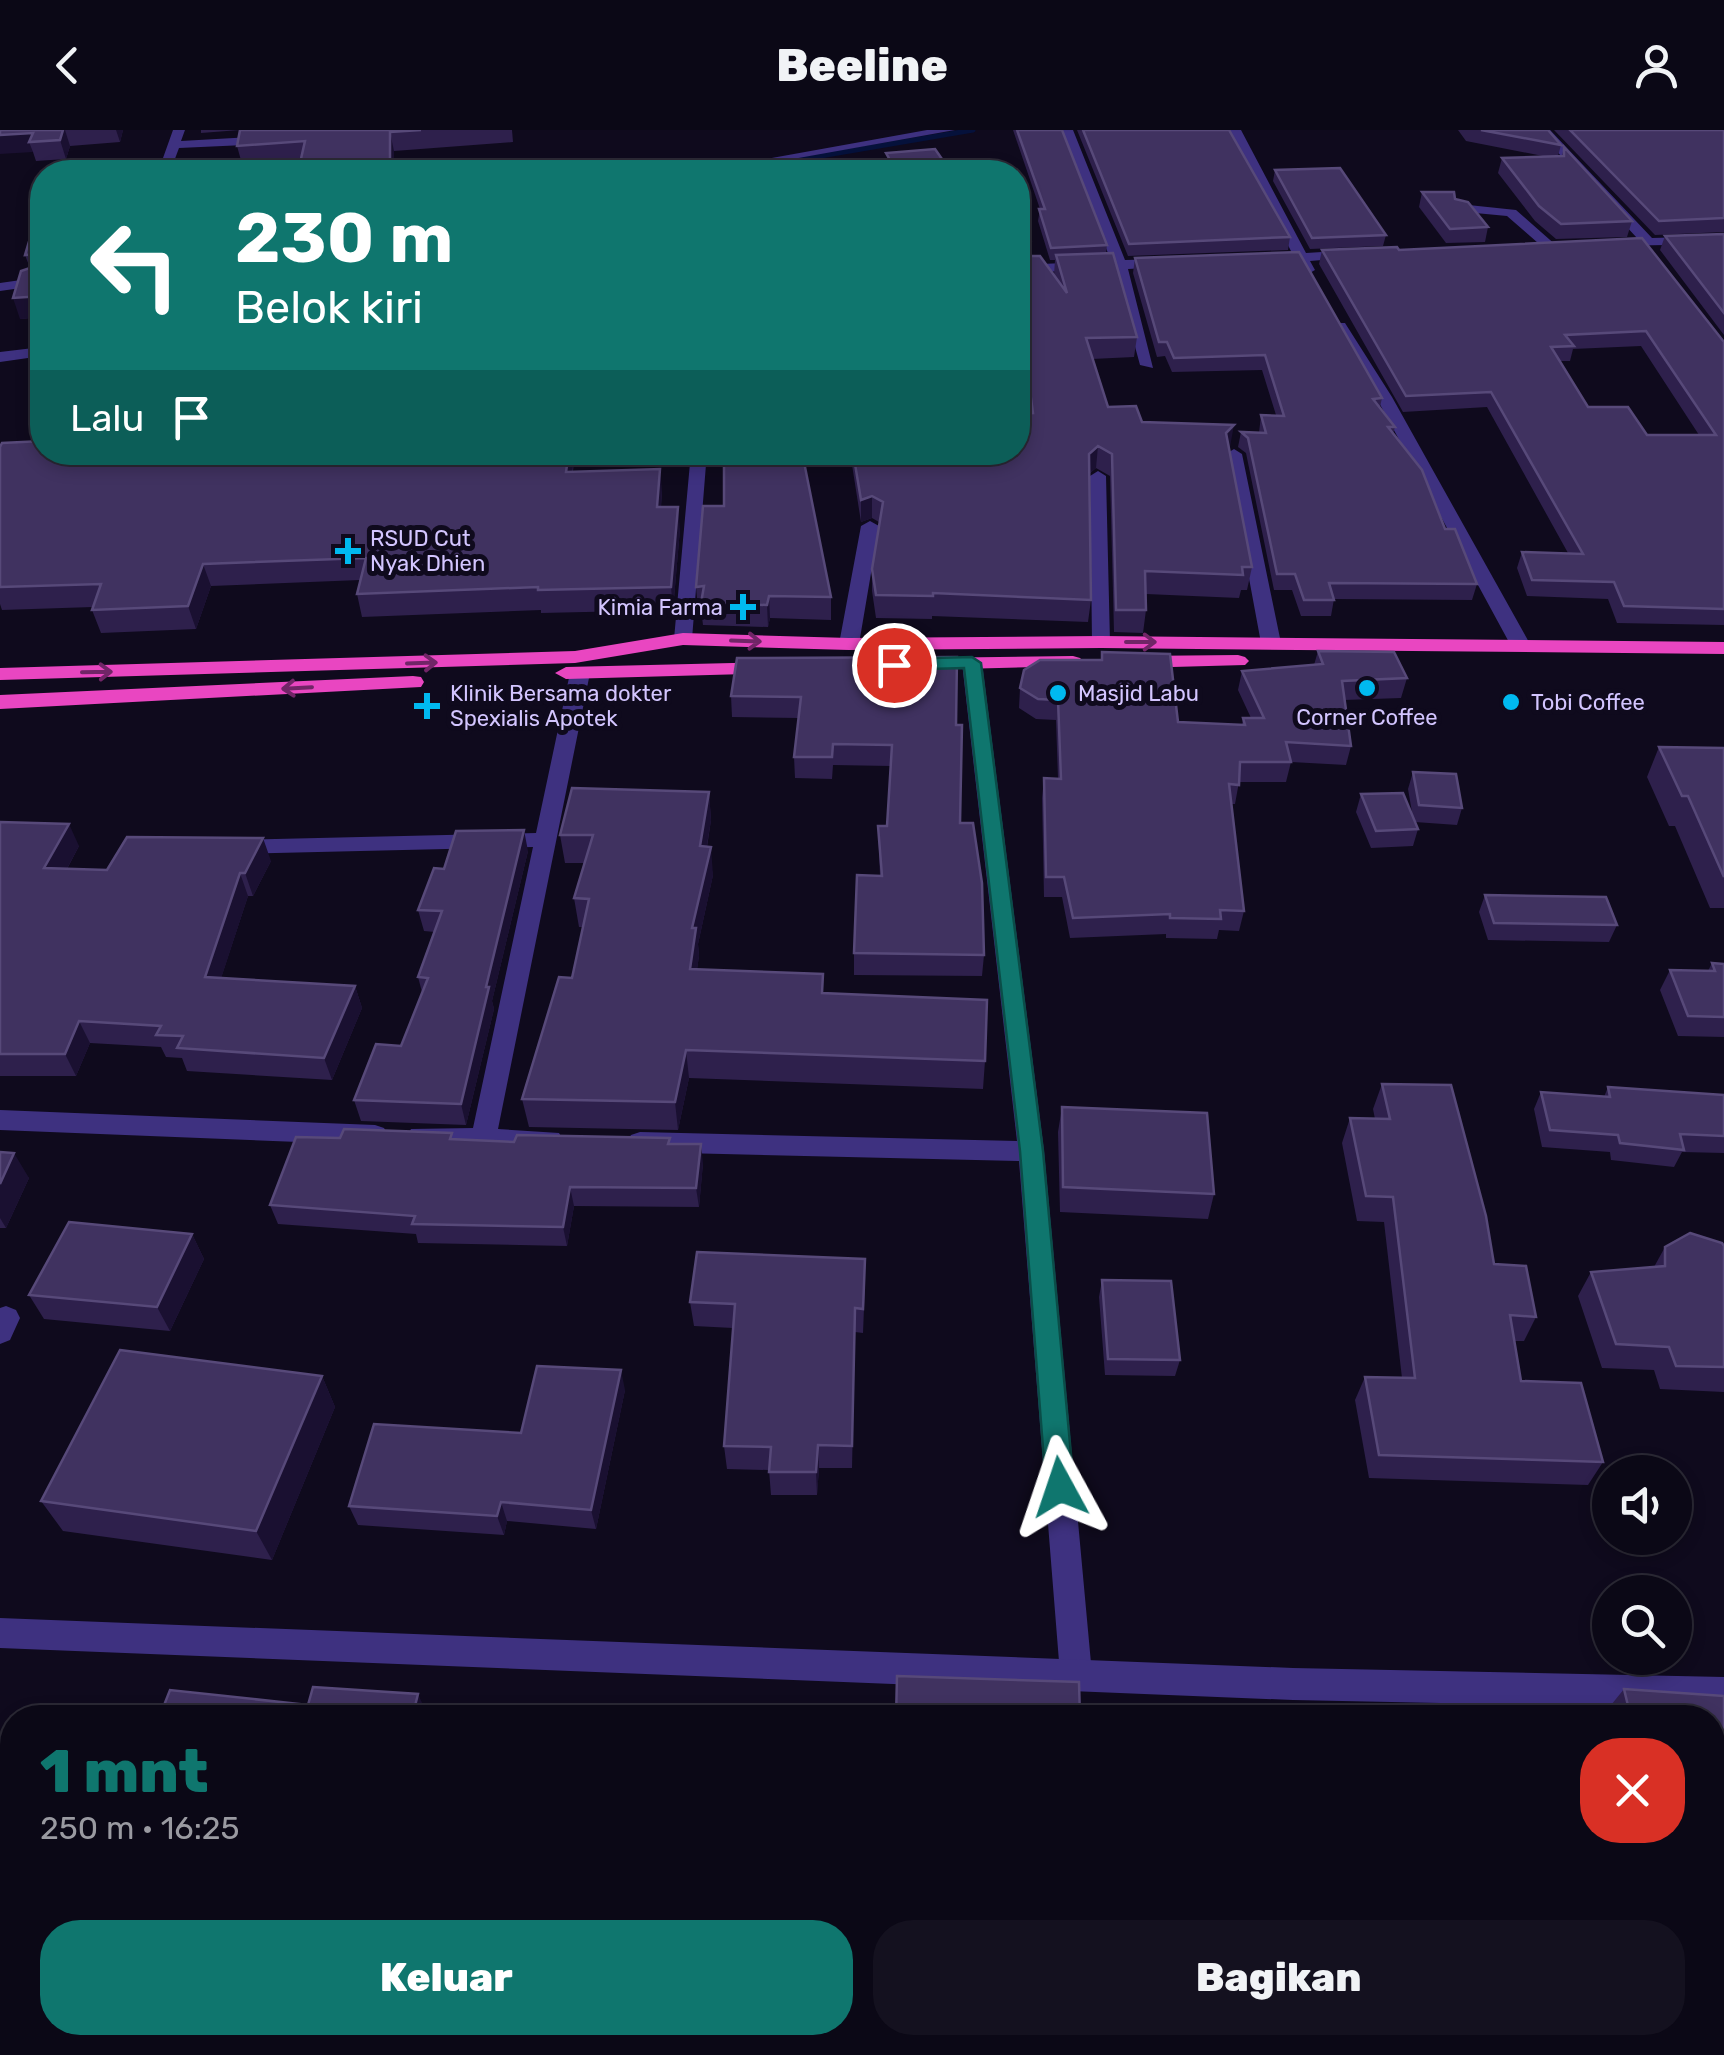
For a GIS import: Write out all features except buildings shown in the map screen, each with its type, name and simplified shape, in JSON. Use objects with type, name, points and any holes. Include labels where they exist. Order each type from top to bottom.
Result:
[{"type":"highway","points":[[0,674],[575,657],[683,639],[848,644],[1101,642],[1724,648]]},
{"type":"highway","points":[[835,666],[1525,660],[1724,666]]},
{"type":"highway","points":[[0,702],[580,672],[796,667]]},
{"type":"street","points":[[168,160],[179,130]]},
{"type":"street","points":[[771,160],[949,130]]},
{"type":"street","points":[[1066,130],[1120,265],[1148,365]]},
{"type":"street","points":[[1235,130],[1314,281]]},
{"type":"street","points":[[1544,130],[1647,246]]},
{"type":"street","points":[[174,145],[286,139]]},
{"type":"street","points":[[1459,208],[1516,212],[1551,246]]},
{"type":"street","points":[[1605,243],[1647,246],[1724,240]]},
{"type":"street","points":[[1532,247],[1569,246]]},
{"type":"street","points":[[1247,260],[1361,254]]},
{"type":"street","points":[[1030,268],[1175,263]]},
{"type":"street","points":[[0,286],[30,282]]},
{"type":"street","points":[[1330,309],[1384,397],[1520,644]]},
{"type":"street","points":[[0,357],[30,353]]},
{"type":"street","points":[[1234,454],[1271,643]]},
{"type":"street","points":[[683,639],[698,465]]},
{"type":"street","points":[[1098,476],[1101,642]]},
{"type":"street","points":[[848,644],[870,526]]},
{"type":"street","points":[[972,663],[1032,1151],[1076,1674]]},
{"type":"street","points":[[483,1139],[580,672]]},
{"type":"street","points":[[212,848],[548,840]]},
{"type":"street","points":[[0,1120],[581,1141]]},
{"type":"street","points":[[620,1142],[1032,1151]]},
{"type":"street","points":[[0,1633],[336,1642],[1076,1674],[1463,1703],[1724,1692]]},
{"type":"waterway","points":[[797,160],[973,130]]},
{"type":"place","name":"RSUD Cut Nyak Dhien","points":[[348,551]]},
{"type":"place","name":"Kimia Farma","points":[[743,607]]},
{"type":"place","name":"Corner Coffee","points":[[1367,688]]},
{"type":"place","name":"Masjid Labu","points":[[1058,693]]},
{"type":"place","name":"Tobi Coffee","points":[[1511,702]]},
{"type":"place","name":"Klinik Bersama dokter Spexialis Apotek","points":[[427,706]]},
{"type":"route","points":[[894,665],[972,663],[1032,1151],[1060,1487]]}]
